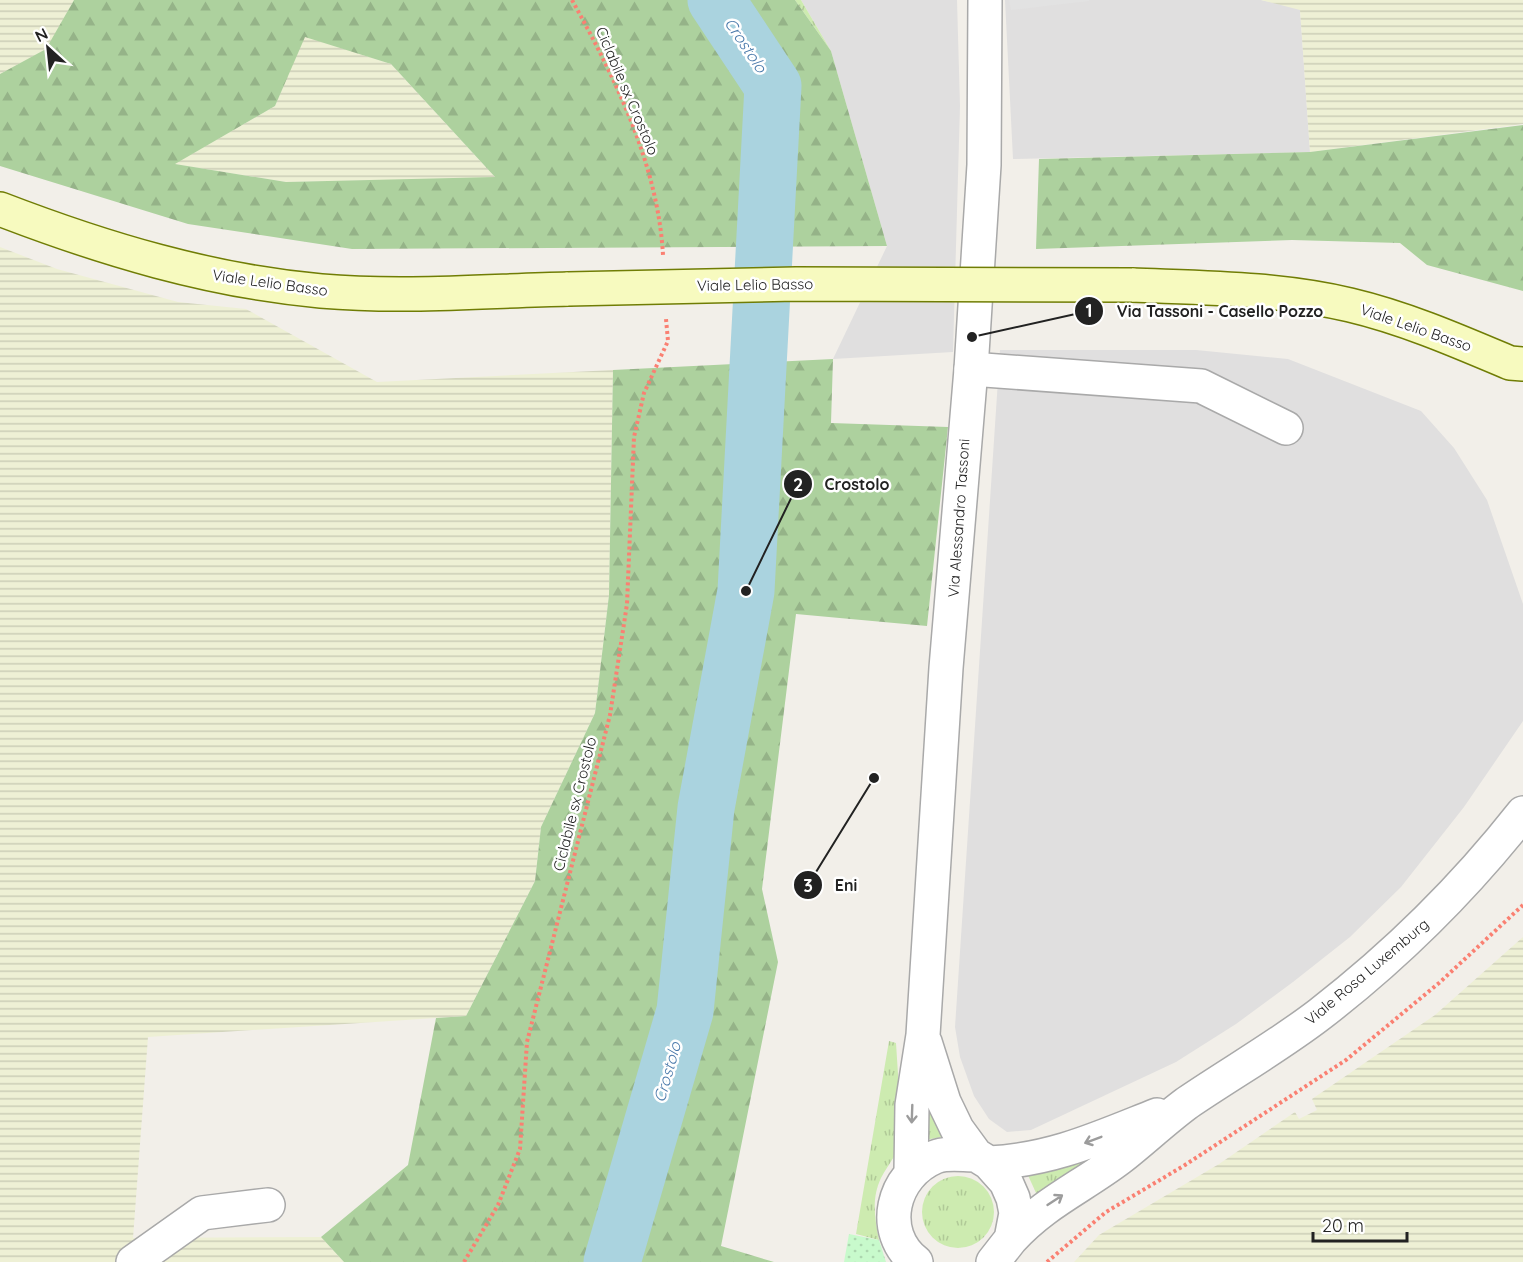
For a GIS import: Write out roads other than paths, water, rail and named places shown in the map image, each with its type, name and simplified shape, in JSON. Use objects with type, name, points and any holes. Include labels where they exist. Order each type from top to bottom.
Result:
[{"type":"main road","name":"Viale Lelio Basso","points":[[0,209],[134,256],[208,274],[285,286],[360,293],[785,284],[1132,285],[1272,291],[1352,305],[1418,326],[1519,369]]},
{"type":"street","name":"Via Alessandro Tassoni","points":[[910,1260],[895,1231],[893,1211],[897,1195],[910,1171],[912,1105],[923,1035],[946,668],[971,369],[984,155],[985,0]]},
{"type":"street","points":[[971,369],[1201,386],[1286,428]]},
{"type":"street","name":"Viale Rosa Luxemburg","points":[[1002,1251],[1044,1207],[1118,1160],[1187,1104],[1319,1015],[1363,979],[1428,920],[1523,813]]},
{"type":"street","name":"Via Alessandro Tassoni","points":[[923,1035],[944,1102],[957,1129],[1006,1182],[1013,1198],[1016,1213],[1002,1251]]},
{"type":"street","name":"Viale Rosa Luxemburg","points":[[983,1159],[1017,1162],[1059,1154],[1187,1104]]},
{"type":"street","points":[[910,1171],[935,1157],[952,1154],[983,1159]]},
{"type":"street","points":[[133,1262],[202,1213],[268,1205]]},
{"type":"waterway","name":"Crostolo","points":[[612,1262],[685,1011],[706,808],[746,591],[773,86],[716,0]]},
{"type":"place","name":"Via Tassoni - Casello Pozzo","points":[[972,337]]},
{"type":"place","name":"Crostolo","points":[[746,591]]},
{"type":"place","name":"Eni","points":[[874,778]]}]
